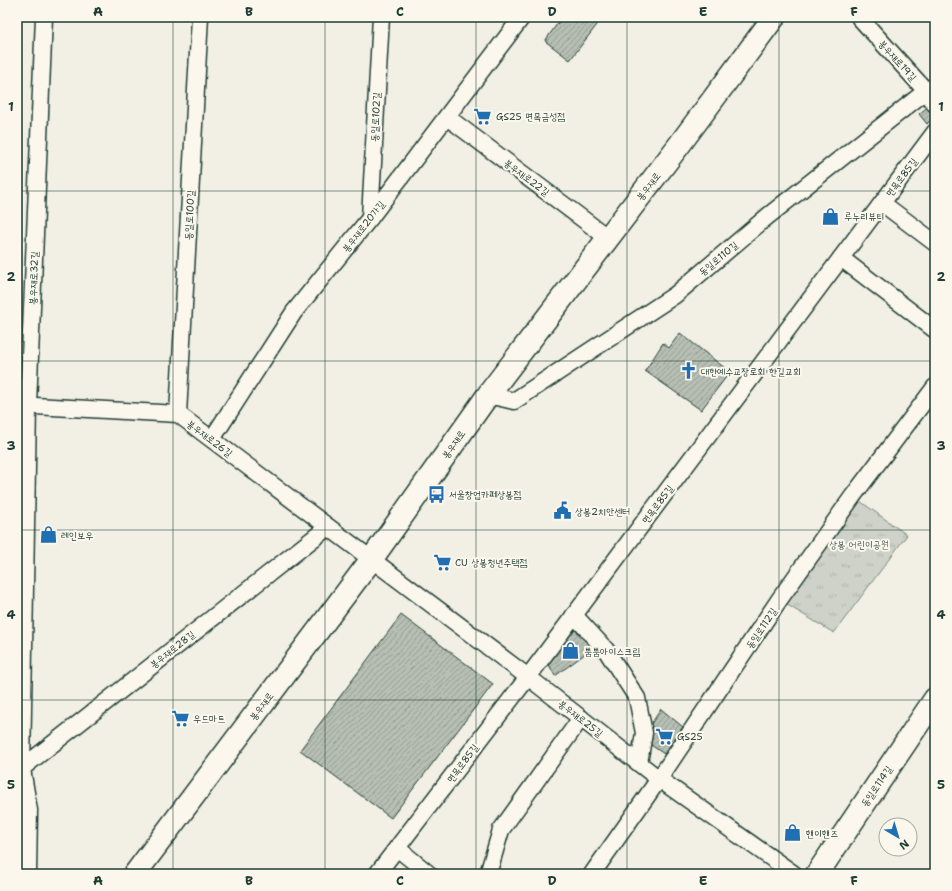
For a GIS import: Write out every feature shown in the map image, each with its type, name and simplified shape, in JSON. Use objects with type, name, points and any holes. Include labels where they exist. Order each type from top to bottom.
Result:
[{"type":"street","name":"봉우재로32길","points":[[28,874],[29,810],[19,770],[22,404],[44,17]]},
{"type":"street","name":"동일로100길","points":[[178,414],[200,17]]},
{"type":"street","name":"동일로102길","points":[[370,218],[381,17]]},
{"type":"street","name":"봉우재로20가길","points":[[212,439],[294,312],[370,218],[522,17]]},
{"type":"street","name":"봉우재로","points":[[135,874],[371,560],[488,395],[680,144],[774,17]]},
{"type":"street","name":"봉우재로19길","points":[[859,17],[932,94]]},
{"type":"street","name":"동일로110길","points":[[488,395],[514,401],[675,295],[768,216],[932,94]]},
{"type":"street","name":"봉우재로22길","points":[[447,117],[608,238]]},
{"type":"street","name":"면목로85길","points":[[377,874],[528,677],[935,132]]},
{"type":"street","points":[[882,203],[935,243]]},
{"type":"street","points":[[841,258],[935,330]]},
{"type":"street","name":"동일로112길","points":[[592,874],[659,779],[779,600],[853,496],[935,387]]},
{"type":"street","name":"봉우재로26길","points":[[22,404],[178,414],[371,560]]},
{"type":"street","name":"봉우재로28길","points":[[19,770],[328,527]]},
{"type":"street","name":"봉우재로25길","points":[[371,560],[528,677],[659,779],[794,874]]},
{"type":"street","points":[[574,615],[606,650],[637,698],[644,734],[639,764]]},
{"type":"street","name":"동일로114길","points":[[818,874],[935,699]]},
{"type":"street","points":[[488,874],[501,830],[581,718]]},
{"type":"street","points":[[397,848],[429,874]]},
{"type":"green space","name":"상봉 어린이공원","points":[[853,496],[907,535],[834,633],[779,600]]},
{"type":"building","points":[[562,17],[603,17],[570,60],[545,41]]},
{"type":"building","points":[[931,104],[935,110],[934,117],[927,124],[919,114]]},
{"type":"building","name":"대한예수교장로회 한길교회","points":[[680,333],[730,372],[701,410],[645,371],[663,343],[669,348]]},
{"type":"building","points":[[401,615],[493,684],[391,818],[300,750]]},
{"type":"building","name":"뿜뿜아이스크림","points":[[579,627],[593,648],[555,676],[546,659],[552,648]]},
{"type":"building","name":"GS25","points":[[661,709],[683,727],[664,754],[651,745],[651,724]]},
{"type":"place","name":"GS25 면목금성점","points":[[483,116]]},
{"type":"place","name":"루누리뷰티","points":[[831,216]]},
{"type":"place","name":"대한예수교장로회 한길교회","points":[[688,371]]},
{"type":"place","name":"서울창업카페상봉점","points":[[436,494]]},
{"type":"place","name":"상봉2치안센터","points":[[562,511]]},
{"type":"place","name":"레인보우","points":[[48,535]]},
{"type":"place","name":"CU 상봉청년주택점","points":[[442,562]]},
{"type":"place","name":"뿜뿜아이스크림","points":[[571,651]]},
{"type":"place","name":"우드마트","points":[[180,718]]},
{"type":"place","name":"GS25","points":[[664,736]]},
{"type":"place","name":"핸이핸즈","points":[[793,833]]}]
